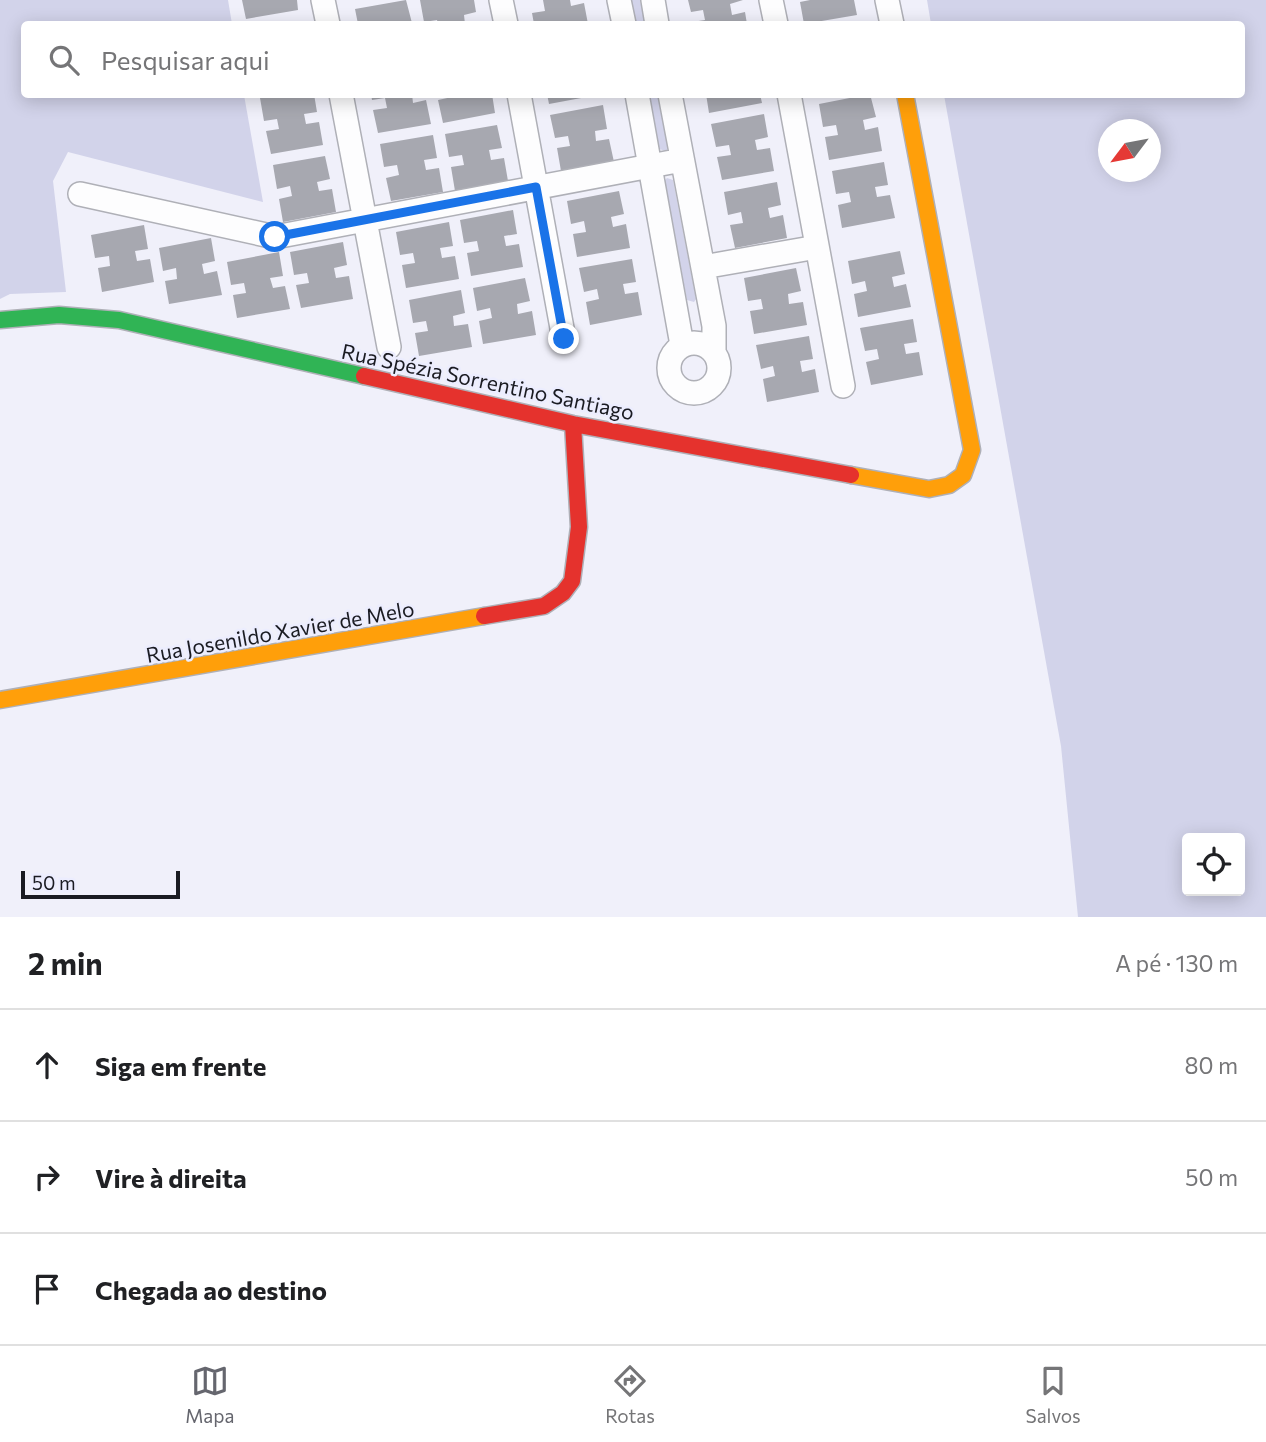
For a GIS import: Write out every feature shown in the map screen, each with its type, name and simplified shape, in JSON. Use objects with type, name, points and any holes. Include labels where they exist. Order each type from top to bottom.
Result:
[{"type":"street","points":[[323,0],[327,21]]},
{"type":"street","points":[[501,0],[505,21]]},
{"type":"street","points":[[619,0],[623,21]]},
{"type":"street","points":[[653,0],[656,21]]},
{"type":"street","points":[[771,0],[775,21]]},
{"type":"street","points":[[887,0],[891,21]]},
{"type":"street","points":[[342,98],[389,347]]},
{"type":"street","points":[[520,98],[564,339]]},
{"type":"street","points":[[638,98],[682,345]]},
{"type":"street","points":[[671,98],[714,326],[719,370],[712,386],[697,394],[688,393],[673,383],[668,366],[670,358],[682,345],[700,343],[715,353]]},
{"type":"street","points":[[790,98],[844,386]]},
{"type":"street","name":"Rua Spézia Sorrentino Santiago","points":[[0,320],[40,313],[69,313],[119,320],[573,424],[929,489],[946,488],[964,475],[971,462],[972,440],[906,98]]},
{"type":"street","points":[[80,194],[275,237],[682,160]]},
{"type":"street","points":[[703,267],[817,247]]},
{"type":"street","name":"Rua Josenildo Xavier de Melo","points":[[0,700],[544,606],[563,594],[573,580],[577,559],[573,424]]},
{"type":"shaded area","points":[[0,0],[228,0],[232,21],[21,21],[21,98],[245,98],[263,202],[68,152],[53,181],[66,292],[10,294],[0,299]]},
{"type":"shaded area","points":[[631,0],[640,0],[644,21],[634,21]]},
{"type":"shaded area","points":[[927,0],[1266,0],[1266,917],[1078,917],[1061,746],[945,98],[1245,98],[1245,21],[930,21]]},
{"type":"shaded area","points":[[649,98],[659,98],[668,148],[666,151],[659,149]]},
{"type":"shaded area","points":[[667,178],[673,180],[696,299],[694,302],[687,300],[664,181]]},
{"type":"building","points":[[242,0],[297,0],[298,10],[246,19]]},
{"type":"building","points":[[406,0],[411,21],[357,21],[355,9]]},
{"type":"building","points":[[420,0],[474,0],[476,12],[464,15],[465,21],[424,21]]},
{"type":"building","points":[[543,0],[570,0],[571,6],[584,3],[587,21],[533,21],[532,13],[545,11]]},
{"type":"building","points":[[688,0],[743,0],[730,4],[732,15],[745,12],[746,21],[698,21],[705,20],[703,10],[691,12]]},
{"type":"building","points":[[854,0],[857,15],[803,21],[800,2]]},
{"type":"building","points":[[260,98],[315,98],[317,112],[304,114],[306,124],[319,122],[323,145],[271,154],[266,131],[279,129],[277,119],[264,121]]},
{"type":"building","points":[[385,98],[412,98],[413,103],[426,100],[431,124],[378,133],[373,110],[387,108]]},
{"type":"building","points":[[493,98],[495,113],[443,123],[438,100]]},
{"type":"building","points":[[548,98],[581,98],[549,104]]},
{"type":"building","points":[[707,98],[761,98],[762,103],[709,113]]},
{"type":"building","points":[[850,98],[871,98],[876,117],[863,120],[865,130],[878,127],[882,151],[829,160],[825,137],[838,135],[836,125],[823,127],[819,104]]},
{"type":"building","points":[[603,105],[607,129],[595,131],[596,141],[609,139],[614,162],[561,171],[557,148],[570,146],[568,136],[555,138],[550,115]]},
{"type":"building","points":[[764,114],[768,137],[755,140],[757,150],[770,148],[774,171],[722,180],[717,157],[731,155],[729,145],[716,147],[711,124]]},
{"type":"building","points":[[497,125],[502,148],[489,150],[491,160],[504,158],[508,181],[455,191],[451,167],[464,165],[462,155],[449,157],[445,134]]},
{"type":"building","points":[[433,135],[437,158],[424,160],[426,170],[439,168],[443,192],[391,201],[386,178],[399,175],[397,165],[384,167],[380,144]]},
{"type":"building","points":[[325,156],[330,179],[317,182],[319,191],[332,189],[336,212],[283,222],[279,199],[292,196],[290,186],[277,189],[273,165]]},
{"type":"building","points":[[884,162],[888,185],[875,187],[877,197],[890,195],[895,218],[842,228],[838,205],[851,202],[849,192],[836,194],[832,171]]},
{"type":"building","points":[[777,182],[781,205],[768,208],[770,218],[783,215],[787,238],[735,248],[730,225],[743,223],[741,212],[728,215],[724,192]]},
{"type":"building","points":[[619,191],[624,214],[611,217],[613,227],[626,224],[630,248],[577,257],[573,234],[586,232],[584,221],[571,224],[567,201]]},
{"type":"building","points":[[513,210],[517,234],[504,236],[506,246],[519,244],[523,267],[471,276],[467,253],[479,251],[477,241],[464,243],[460,220]]},
{"type":"building","points":[[449,222],[453,246],[440,248],[442,258],[455,256],[459,279],[406,288],[402,265],[415,263],[413,253],[400,255],[396,232]]},
{"type":"building","points":[[144,225],[148,249],[135,251],[137,261],[150,259],[154,282],[102,292],[98,268],[110,266],[109,256],[95,258],[91,235]]},
{"type":"building","points":[[211,238],[215,261],[202,264],[204,274],[217,271],[222,295],[169,304],[165,281],[177,279],[176,268],[163,271],[159,248]]},
{"type":"building","points":[[343,242],[347,265],[334,268],[336,278],[349,276],[353,299],[301,308],[296,285],[309,283],[307,273],[294,275],[290,252]]},
{"type":"building","points":[[900,251],[905,274],[892,277],[894,287],[906,284],[911,307],[858,317],[854,294],[867,291],[865,281],[852,284],[848,261]]},
{"type":"building","points":[[279,252],[283,276],[270,278],[273,288],[285,286],[290,309],[237,318],[233,295],[246,293],[244,283],[231,285],[227,262]]},
{"type":"building","points":[[632,259],[636,282],[623,284],[625,294],[638,292],[642,315],[590,325],[586,302],[599,299],[597,289],[584,292],[579,268]]},
{"type":"building","points":[[796,268],[801,291],[788,294],[789,304],[803,302],[807,325],[754,334],[750,311],[763,309],[761,299],[748,301],[744,278]]},
{"type":"building","points":[[525,278],[530,301],[517,304],[518,314],[532,311],[536,335],[483,344],[479,321],[492,318],[490,308],[477,311],[473,288]]},
{"type":"building","points":[[461,290],[465,313],[453,316],[454,326],[468,324],[472,347],[419,356],[415,333],[428,331],[426,321],[413,323],[409,300]]},
{"type":"building","points":[[913,319],[917,342],[904,344],[906,354],[919,352],[923,375],[871,385],[866,362],[879,359],[877,349],[865,351],[860,328]]},
{"type":"building","points":[[809,336],[813,359],[800,361],[802,372],[815,369],[819,392],[767,402],[763,379],[775,376],[773,366],[761,369],[756,345]]},
{"type":"traffic: fast","points":[[0,320],[59,315],[119,320],[364,376]]},
{"type":"traffic: slow","points":[[851,475],[929,489],[949,485],[963,475],[972,450],[906,98]]},
{"type":"traffic: slow","points":[[0,700],[484,616]]},
{"type":"traffic: jam","points":[[364,376],[573,424],[851,475]]},
{"type":"traffic: jam","points":[[484,616],[544,606],[563,593],[572,581],[579,527],[573,424]]},
{"type":"route","points":[[275,237],[536,187],[564,339]]}]
